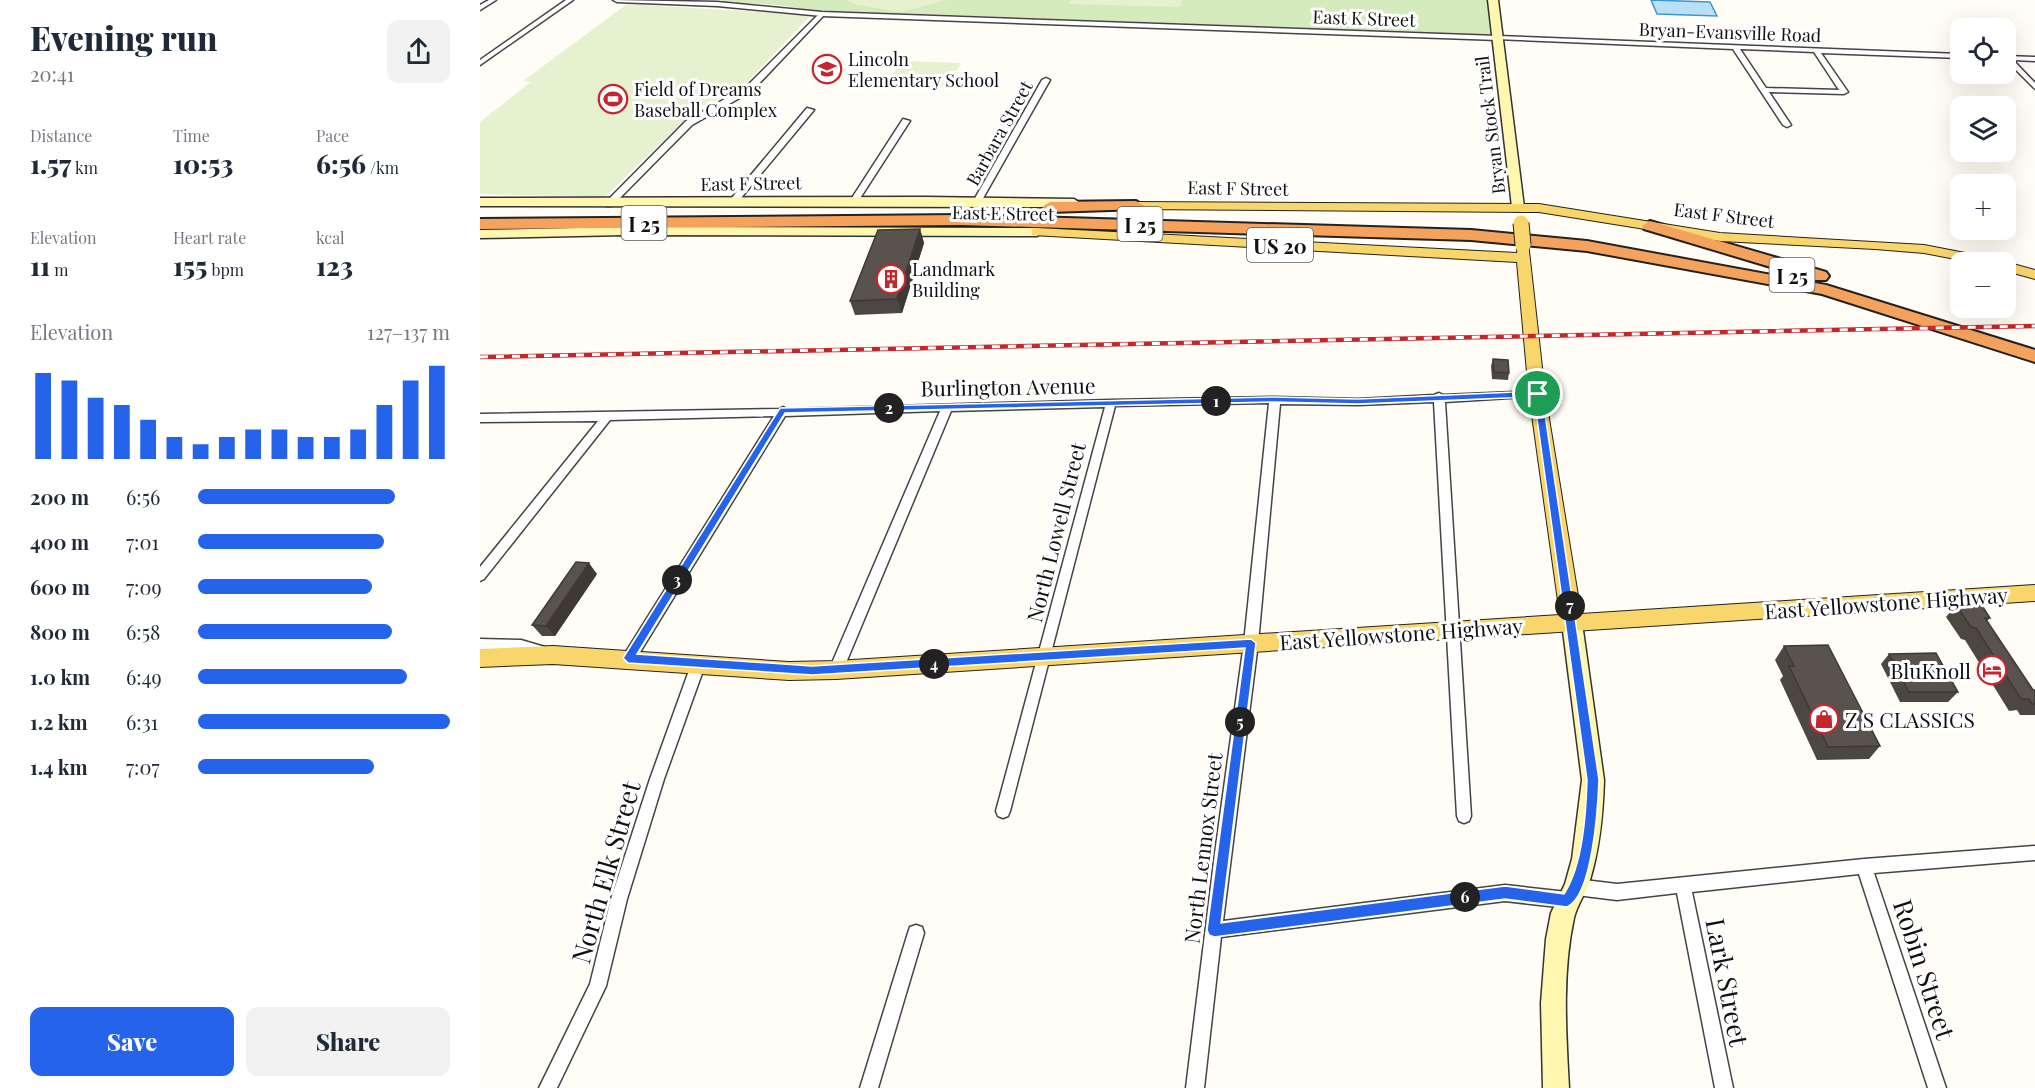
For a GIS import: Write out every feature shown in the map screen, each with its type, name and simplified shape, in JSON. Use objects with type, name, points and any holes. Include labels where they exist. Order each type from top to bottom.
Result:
[{"type":"highway","name":"US 20","points":[[882,210],[1136,206]]},
{"type":"highway","points":[[480,209],[637,215]]},
{"type":"highway","name":"I 25","points":[[480,217],[882,210],[1050,213],[1470,228],[1543,233],[1640,245],[1825,282],[2035,347]]},
{"type":"highway","name":"US 20","points":[[808,221],[1037,232]]},
{"type":"highway","name":"I 25","points":[[480,224],[808,221],[1061,222],[1460,234],[1545,240],[1645,255],[1826,290],[2035,356]]},
{"type":"highway","points":[[1650,225],[1784,264],[1943,317]]},
{"type":"main road","name":"Bryan Stock Trail","points":[[1493,0],[1521,223],[1538,394],[1572,623]]},
{"type":"main road","name":"East F Street","points":[[480,202],[609,204],[978,200],[1136,206],[1518,207],[1590,214],[1720,237],[1924,249],[1950,254]]},
{"type":"main road","name":"East E Street","points":[[480,234],[624,231],[1037,232],[1524,251]]},
{"type":"main road","points":[[2016,269],[2035,275]]},
{"type":"main road","name":"East Yellowstone Highway","points":[[480,657],[553,655],[789,670],[836,670],[1453,628],[1572,623],[2035,593]]},
{"type":"main road","points":[[1556,1088],[1557,966],[1562,919],[1572,893],[1592,817],[1593,780],[1572,623]]},
{"type":"street","points":[[480,8],[493,0]]},
{"type":"street","points":[[480,63],[570,0]]},
{"type":"street","name":"East K Street","points":[[617,0],[717,4],[822,14],[1498,38]]},
{"type":"street","points":[[609,204],[689,123],[749,89],[822,14]]},
{"type":"street","name":"Bryan-Evansville Road","points":[[1498,38],[1950,56]]},
{"type":"street","points":[[1735,47],[1787,125]]},
{"type":"street","points":[[1763,90],[1844,92],[1816,50]]},
{"type":"street","points":[[2016,58],[2035,59]]},
{"type":"street","points":[[2016,68],[2035,87]]},
{"type":"street","name":"Barbara Street","points":[[978,200],[1046,80]]},
{"type":"street","points":[[733,202],[810,110]]},
{"type":"street","points":[[854,201],[906,121]]},
{"type":"street","name":"Burlington Avenue","points":[[480,418],[607,417],[783,410],[1275,400],[1358,402],[1439,396],[1538,394]]},
{"type":"street","points":[[1439,396],[1464,816]]},
{"type":"street","name":"North Lennox Street","points":[[1195,1088],[1251,643],[1275,400]]},
{"type":"street","name":"North Lowell Street","points":[[1004,812],[1047,656],[1111,403]]},
{"type":"street","points":[[836,670],[947,407]]},
{"type":"street","points":[[628,658],[783,410]]},
{"type":"street","points":[[480,576],[607,417]]},
{"type":"street","points":[[480,644],[521,645],[553,655]]},
{"type":"street","name":"North Elk Street","points":[[548,1088],[598,986],[619,899],[657,779],[698,665]]},
{"type":"street","points":[[1214,930],[1505,893],[1617,892],[1864,866],[2035,853]]},
{"type":"street","name":"Robin Street","points":[[1864,866],[1937,1088]]},
{"type":"street","name":"Lark Street","points":[[1683,885],[1724,1088]]},
{"type":"street","points":[[869,1088],[916,933]]},
{"type":"green space","points":[[723,0],[1491,0],[1497,35],[811,10],[778,5],[721,2]]},
{"type":"green space","points":[[847,0],[946,0],[901,12],[853,4]]},
{"type":"green space","points":[[1072,0],[1182,0],[1180,7],[1069,4]]},
{"type":"green space","name":"Field of Dreams Baseball Complex","points":[[627,4],[811,15],[738,92],[698,107],[605,197],[480,194],[480,122],[531,82],[523,81]]},
{"type":"green space","points":[[903,61],[961,64],[946,86],[928,86],[920,79],[890,78]]},
{"type":"water","points":[[1651,0],[1710,2],[1717,16],[1657,14]]},
{"type":"building","name":"Landmark Building","points":[[920,229],[897,299],[850,301],[878,230]]},
{"type":"building","points":[[1493,359],[1508,360],[1509,373],[1494,372]]},
{"type":"building","points":[[576,562],[589,563],[546,626],[532,625]]},
{"type":"building","points":[[1981,604],[1990,618],[1985,618],[2035,690],[2035,704],[2032,704],[2029,699],[2021,699],[1976,628],[1971,627],[1956,605]]},
{"type":"building","points":[[1828,645],[1880,746],[1828,747],[1789,666],[1794,666],[1784,646]]},
{"type":"building","points":[[1936,653],[1958,692],[1909,692],[1889,654]]},
{"type":"railway","points":[[480,357],[2035,326]]},
{"type":"place","name":"Lincoln Elementary School","points":[[827,69]]},
{"type":"place","name":"Field of Dreams Baseball Complex","points":[[613,99]]},
{"type":"place","name":"Landmark Building","points":[[891,279]]},
{"type":"place","name":"BluKnoll","points":[[1992,670]]},
{"type":"place","name":"Z S CLASSICS","points":[[1824,719]]},
{"type":"route","points":[[1538,394],[1593,780],[1592,817],[1576,887],[1567,900],[1505,893],[1214,930],[1251,643],[812,671],[698,665],[628,658],[783,410],[1275,400],[1358,402],[1439,396],[1538,394]]}]
